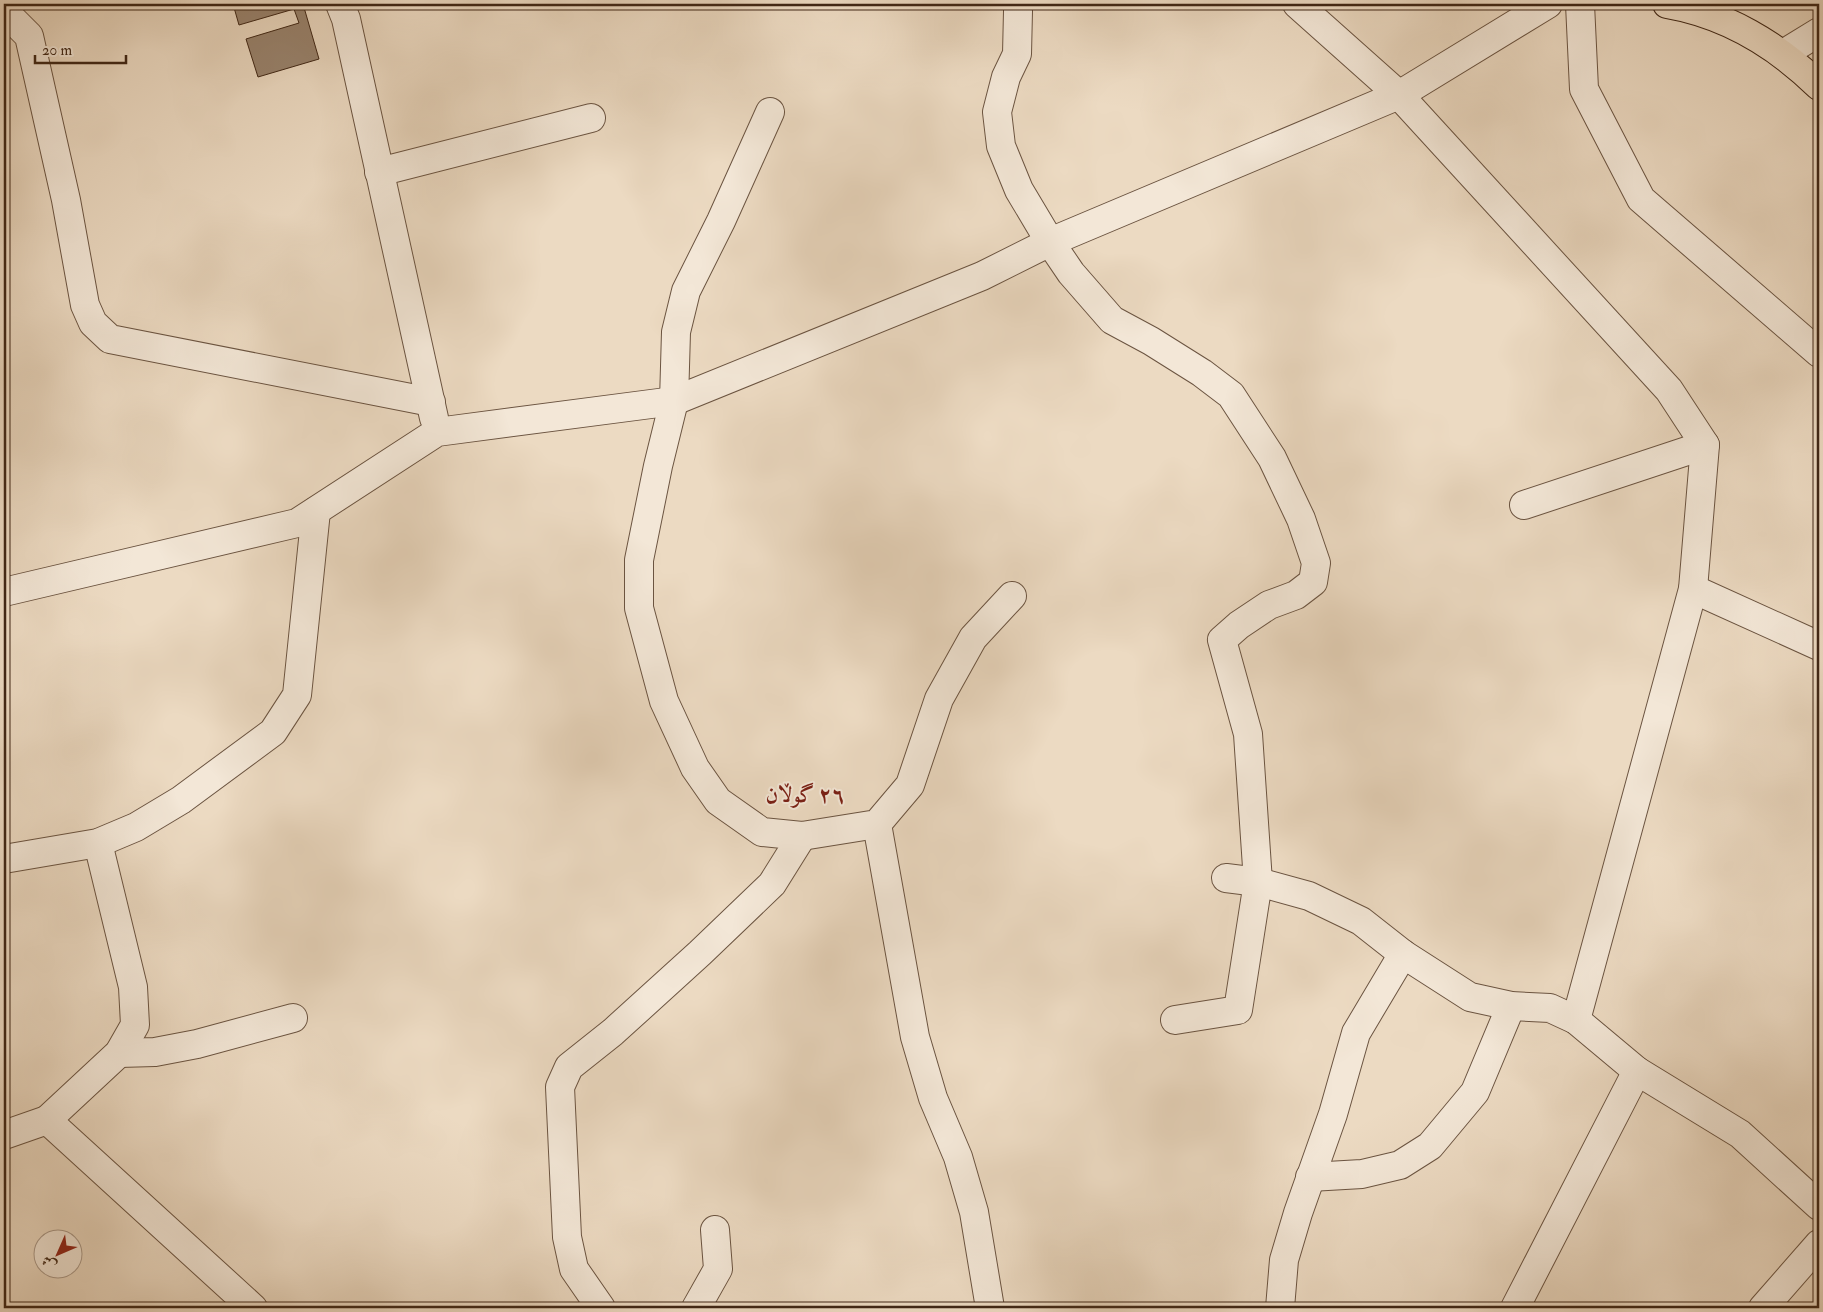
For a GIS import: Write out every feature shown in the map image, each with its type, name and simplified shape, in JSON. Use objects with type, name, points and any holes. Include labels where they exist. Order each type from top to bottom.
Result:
[{"type":"main road","points":[[1684,5],[1723,20],[1754,35],[1783,54],[1819,86]]},
{"type":"street","points":[[1297,4],[1398,95],[1669,390],[1705,445],[1693,588],[1576,1020]]},
{"type":"street","points":[[4,592],[297,523],[437,432],[674,401],[982,276],[1050,242],[1398,95],[1548,4]]},
{"type":"street","points":[[1580,4],[1584,89],[1641,199],[1819,353]]},
{"type":"street","points":[[349,9],[379,172],[437,432]]},
{"type":"street","points":[[1018,10],[1017,54],[1006,77],[997,112],[1000,146],[1019,190],[1071,273],[1112,320],[1151,341],[1231,395],[1272,458],[1301,519],[1316,563],[1313,582],[1296,595],[1269,605],[1239,624],[1222,640],[1248,734],[1258,882],[1238,1010],[1176,1020]]},
{"type":"street","points":[[4,16],[11,18],[29,36],[66,200],[85,305],[93,323],[110,339],[431,402]]},
{"type":"street","points":[[1783,54],[1819,32]]},
{"type":"street","points":[[770,112],[721,221],[686,291],[676,332],[674,401],[638,560],[639,608],[664,701],[695,768],[718,801],[762,832],[802,836],[877,824],[910,785],[939,700],[973,638],[1012,596]]},
{"type":"street","points":[[379,172],[591,118]]},
{"type":"street","points":[[1524,505],[1705,445]]},
{"type":"street","points":[[4,860],[98,843],[136,827],[181,800],[273,732],[297,695],[316,511]]},
{"type":"street","points":[[1693,588],[1819,646]]},
{"type":"street","points":[[877,824],[916,1038],[933,1098],[958,1157],[974,1212],[990,1308]]},
{"type":"street","points":[[601,1308],[574,1269],[567,1237],[560,1087],[569,1067],[628,1019],[772,884],[802,836]]},
{"type":"street","points":[[4,1135],[47,1120],[119,1053],[135,1026],[133,987],[98,843]]},
{"type":"street","points":[[1226,878],[1258,882],[1309,896],[1361,922],[1403,954],[1470,997],[1511,1006],[1550,1008],[1576,1020],[1637,1071],[1740,1134],[1819,1206]]},
{"type":"street","points":[[1280,1308],[1284,1260],[1332,1114],[1356,1033],[1403,954]]},
{"type":"street","points":[[1310,1177],[1362,1174],[1400,1166],[1430,1146],[1475,1092],[1511,1006]]},
{"type":"street","points":[[119,1053],[156,1052],[197,1044],[293,1018]]},
{"type":"street","points":[[1515,1308],[1637,1071]]},
{"type":"street","points":[[47,1120],[253,1308]]},
{"type":"street","points":[[696,1308],[718,1269],[715,1230]]},
{"type":"street","points":[[1762,1308],[1819,1244]]},
{"type":"building","points":[[233,4],[303,4],[319,59],[258,77],[246,39],[299,23],[294,9],[239,25]]},
{"type":"district","name":"٢٦ گوڵان","points":[[805,794]]}]
